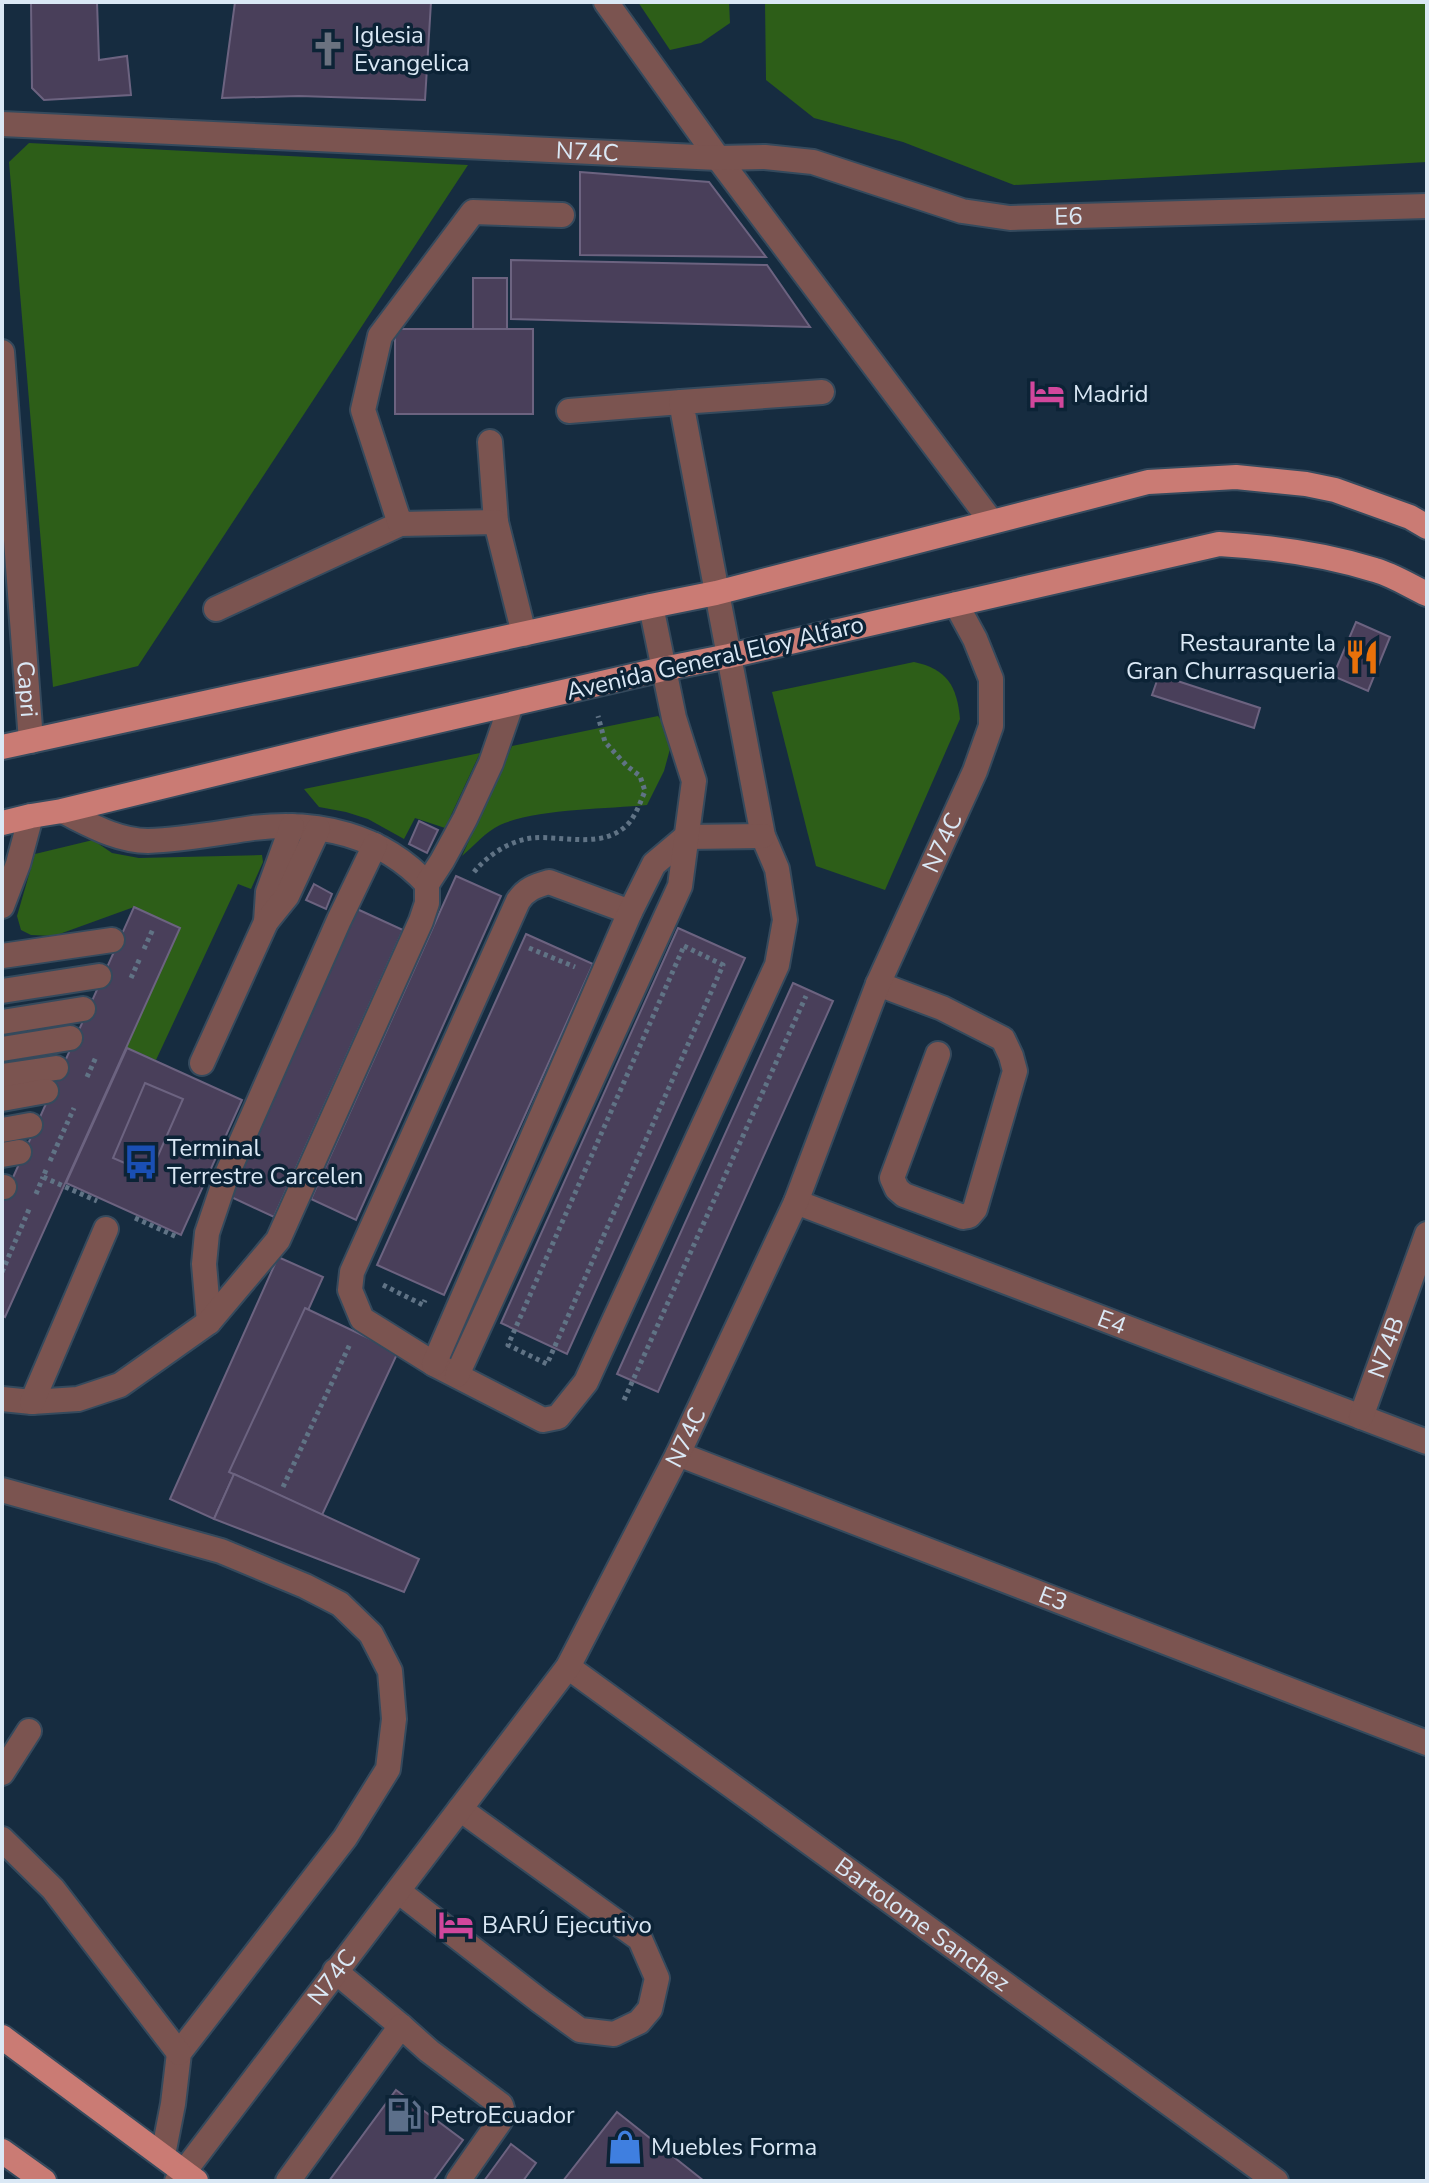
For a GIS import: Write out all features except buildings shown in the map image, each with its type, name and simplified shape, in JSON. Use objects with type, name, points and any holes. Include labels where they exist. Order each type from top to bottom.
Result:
[{"type":"main road","points":[[2,747],[716,593],[1148,482],[1236,477],[1273,479],[1335,490],[1410,517],[1427,527]]},
{"type":"main road","name":"Avenida General Eloy Alfaro","points":[[2,823],[663,669],[1219,544],[1308,552],[1378,571],[1427,594]]},
{"type":"main road","points":[[2,2037],[163,2155],[186,2178]]},
{"type":"main road","points":[[2,2151],[44,2181]]},
{"type":"street","points":[[606,2],[718,158],[991,521]]},
{"type":"street","name":"N74C","points":[[2,124],[718,158]]},
{"type":"street","name":"E6","points":[[718,158],[765,157],[813,162],[962,211],[1010,218],[1427,206]]},
{"type":"street","points":[[400,524],[363,410],[380,336],[473,212],[562,215]]},
{"type":"street","name":"Capri","points":[[2,352],[5,432],[31,741]]},
{"type":"street","points":[[569,411],[822,392]]},
{"type":"street","points":[[630,912],[549,882],[524,892],[352,1272],[350,1290],[362,1319],[434,1364],[543,1420],[558,1417],[586,1382],[777,965],[785,920],[777,869],[763,836],[681,402]]},
{"type":"street","points":[[490,442],[496,522],[524,634]]},
{"type":"street","points":[[216,609],[400,524],[496,522]]},
{"type":"street","name":"N74C","points":[[186,2178],[335,1971],[568,1667],[678,1454],[796,1202],[878,984],[975,771],[991,726],[991,679],[975,639],[956,604]]},
{"type":"street","points":[[457,1375],[680,886],[694,781],[674,718],[651,606]]},
{"type":"street","points":[[2,1399],[32,1402],[78,1399],[120,1385],[209,1322],[278,1240],[421,921],[427,903],[427,884],[465,819],[491,763],[511,705]]},
{"type":"street","points":[[62,811],[114,836],[147,841],[292,826],[342,831],[398,856],[427,884]]},
{"type":"street","points":[[2,906],[31,816]]},
{"type":"street","points":[[266,922],[268,892],[292,826]]},
{"type":"street","points":[[202,1063],[266,922],[287,896],[318,829]]},
{"type":"street","points":[[434,1364],[630,912],[654,864],[686,837],[763,836]]},
{"type":"street","points":[[209,1322],[204,1264],[207,1233],[227,1174],[375,845]]},
{"type":"street","points":[[2,956],[112,940]]},
{"type":"street","points":[[2,991],[99,976]]},
{"type":"street","points":[[878,984],[942,1008],[1003,1039],[1011,1056],[1015,1071],[975,1209],[969,1216],[963,1217],[904,1195],[892,1178],[938,1054]]},
{"type":"street","points":[[2,1022],[83,1009]]},
{"type":"street","points":[[2,1049],[70,1038]]},
{"type":"street","points":[[2,1076],[56,1068]]},
{"type":"street","points":[[2,1099],[46,1091]]},
{"type":"street","points":[[2,1130],[30,1125]]},
{"type":"street","name":"E4","points":[[796,1202],[1427,1442]]},
{"type":"street","points":[[32,1402],[106,1229]]},
{"type":"street","name":"N74B","points":[[1361,1417],[1427,1234]]},
{"type":"street","name":"E3","points":[[678,1454],[1427,1743]]},
{"type":"street","points":[[2,1490],[221,1551],[305,1586],[340,1604],[371,1634],[390,1671],[394,1719],[388,1769],[345,1838],[179,2053],[163,2155]]},
{"type":"street","name":"Bartolome Sanchez","points":[[568,1667],[1276,2181]]},
{"type":"street","points":[[2,1773],[29,1731]]},
{"type":"street","points":[[398,1891],[580,2030],[614,2034],[639,2022],[650,2009],[657,1978],[640,1939],[460,1809]]},
{"type":"street","points":[[2,1839],[53,1889],[179,2053]]},
{"type":"street","points":[[335,1971],[429,2051],[501,2105],[503,2112],[500,2121],[458,2181]]},
{"type":"street","points":[[288,2181],[401,2026]]},
{"type":"path","points":[[470,878],[479,866],[507,846],[533,838],[570,841],[609,835],[620,831],[637,811],[645,791],[640,776],[605,742],[600,729],[594,686]]},
{"type":"path","points":[[127,987],[153,929]]},
{"type":"path","points":[[684,946],[723,965],[547,1364],[508,1345],[684,946]]},
{"type":"path","points":[[529,948],[579,968]]},
{"type":"path","points":[[624,1400],[806,996]]},
{"type":"path","points":[[82,1089],[101,1045]]},
{"type":"path","points":[[2,1272],[76,1104]]},
{"type":"path","points":[[43,1177],[101,1203]]},
{"type":"path","points":[[129,1216],[186,1242]]},
{"type":"path","points":[[378,1283],[423,1305],[430,1291]]},
{"type":"path","points":[[283,1487],[353,1337]]},
{"type":"green space","points":[[638,2],[729,2],[730,23],[701,43],[670,50]]},
{"type":"green space","points":[[765,2],[1427,2],[1427,162],[1014,185],[903,142],[814,118],[766,80]]},
{"type":"green space","points":[[29,143],[468,165],[138,666],[53,687],[9,162]]},
{"type":"green space","points":[[914,662],[935,669],[948,681],[956,697],[960,719],[885,890],[816,866],[772,692]]},
{"type":"green space","points":[[658,716],[673,738],[664,771],[647,805],[551,813],[515,820],[489,831],[462,856],[512,746]]},
{"type":"green space","points":[[480,753],[445,828],[415,818],[404,839],[368,819],[319,807],[304,789]]},
{"type":"green space","points":[[93,840],[112,853],[139,858],[262,855],[263,862],[251,889],[238,884],[156,1060],[126,1047],[180,928],[134,907],[54,936],[31,935],[21,930],[17,916],[35,854]]},
{"type":"place","name":"Iglesia Evangelica","points":[[328,49]]},
{"type":"place","name":"Madrid","points":[[1047,394]]},
{"type":"place","name":"Restaurante la Gran Churrasqueria","points":[[1362,657]]},
{"type":"place","name":"Terminal Terrestre Carcelen","points":[[141,1162]]},
{"type":"place","name":"BARÚ Ejecutivo","points":[[456,1925]]},
{"type":"place","name":"PetroEcuador","points":[[404,2115]]},
{"type":"place","name":"Muebles Forma","points":[[625,2147]]}]
